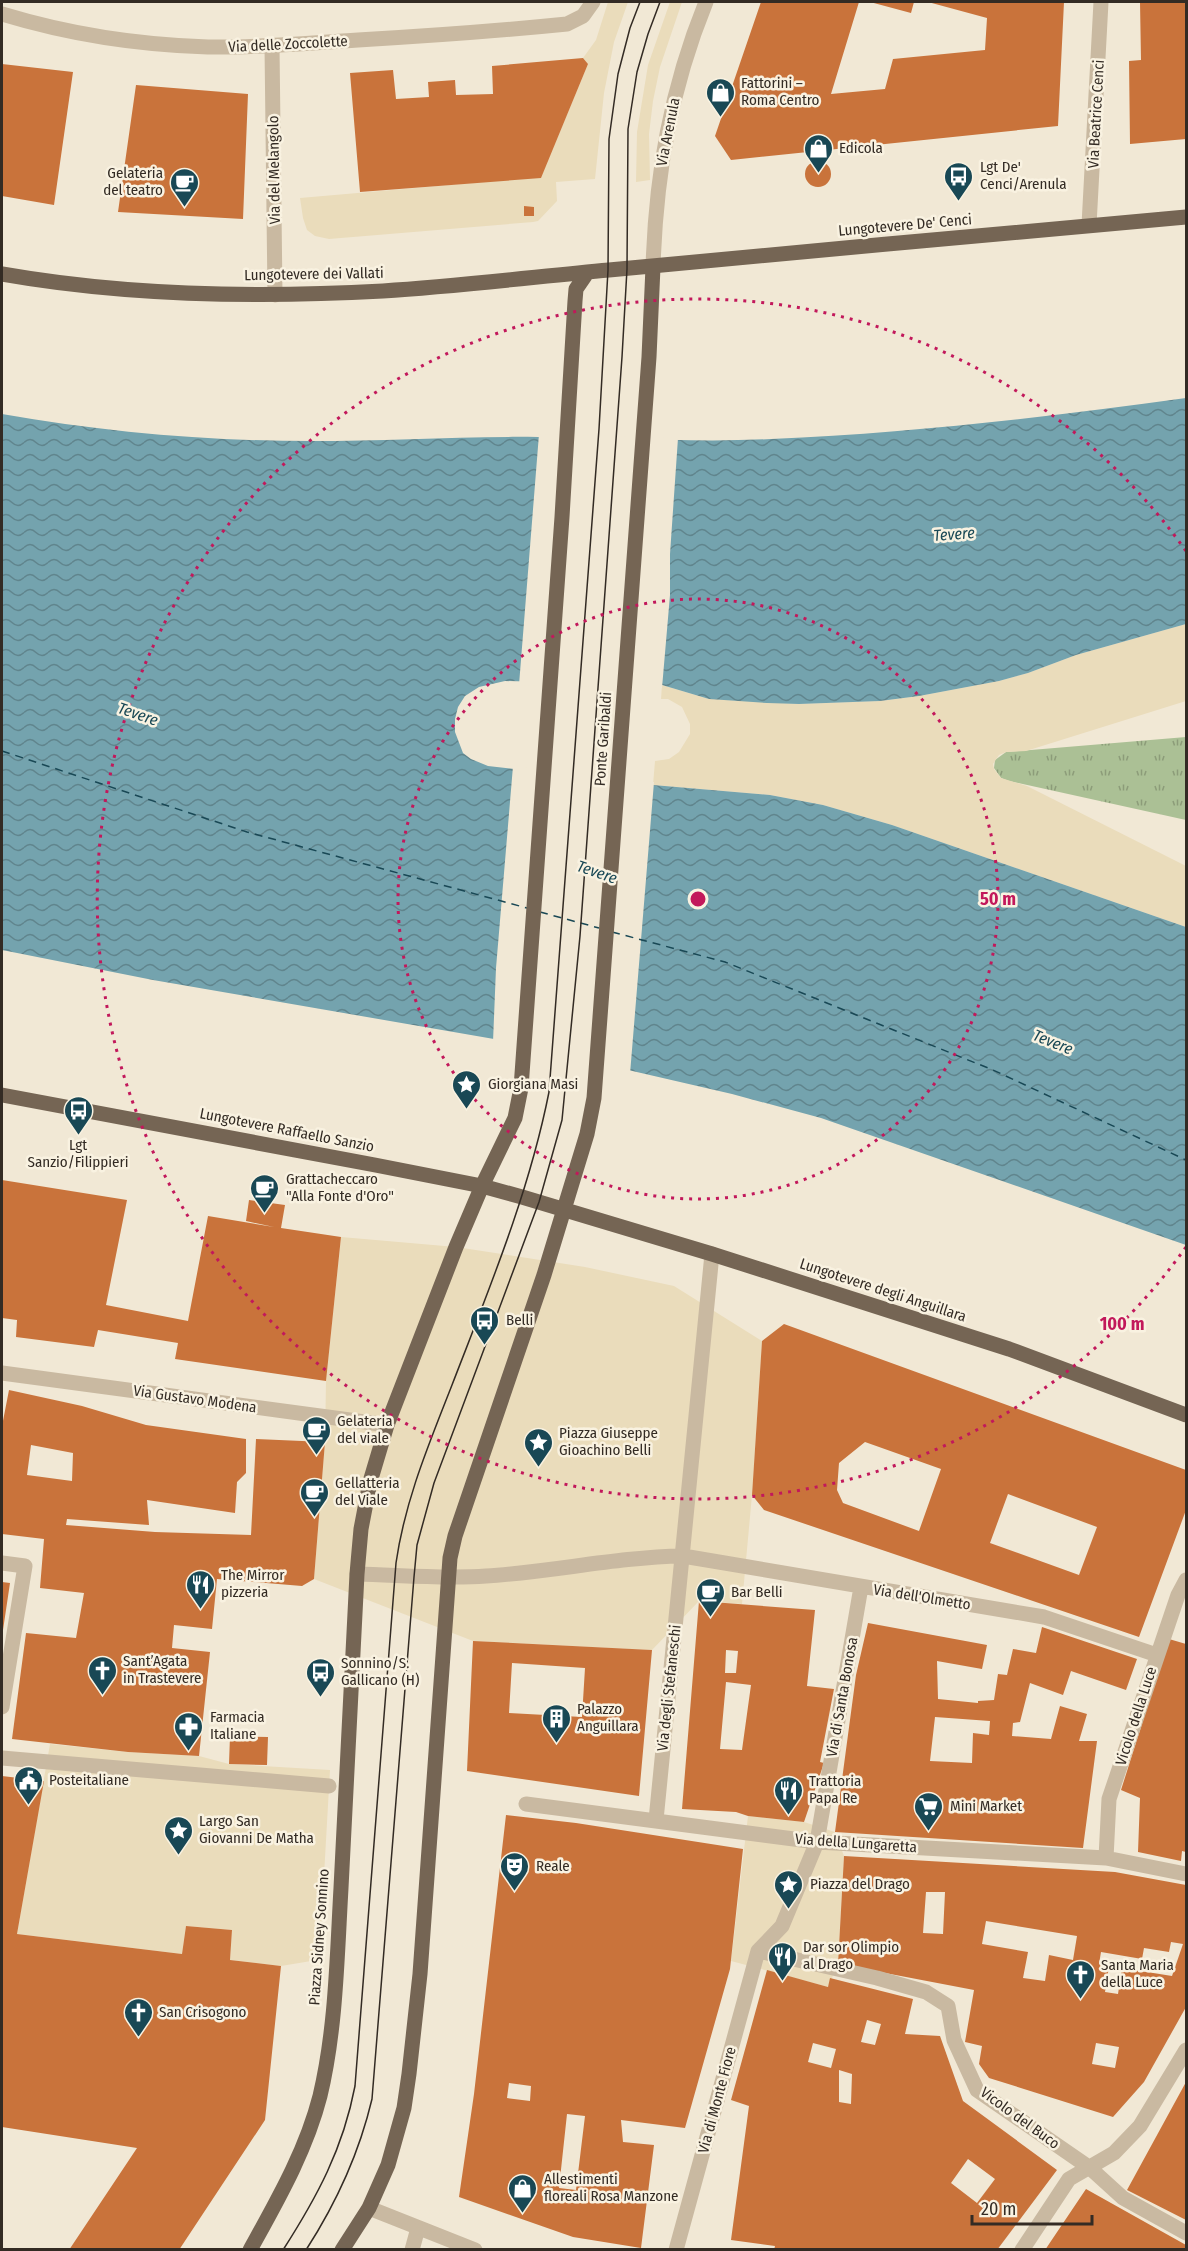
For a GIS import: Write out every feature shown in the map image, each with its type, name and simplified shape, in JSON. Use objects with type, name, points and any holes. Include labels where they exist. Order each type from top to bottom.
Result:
[{"type":"main road","name":"Lungotevere De' Cenci","points":[[627,269],[1186,217]]},
{"type":"main road","name":"Ponte Garibaldi","points":[[565,1210],[587,1134],[594,1098],[649,357],[653,267]]},
{"type":"main road","name":"Lungotevere dei Vallati","points":[[2,274],[45,281],[150,291],[276,295],[385,291],[627,269]]},
{"type":"main road","points":[[357,1574],[361,1529],[370,1482],[387,1425],[482,1186],[515,1118],[521,1088],[576,289],[587,273]]},
{"type":"main road","name":"Lungotevere Raffaello Sanzio","points":[[2,1095],[482,1186],[565,1210]]},
{"type":"main road","points":[[342,2250],[369,2208],[388,2165],[404,2108],[421,1962],[447,1578],[455,1536],[565,1210]]},
{"type":"main road","name":"Lungotevere degli Anguillara","points":[[565,1210],[712,1254],[1009,1349],[1186,1415]]},
{"type":"main road","name":"Piazza Sidney Sonnino","points":[[250,2250],[284,2190],[302,2148],[320,2096],[329,2045],[337,1957],[357,1574]]},
{"type":"street","name":"Via delle Zoccolette","points":[[2,14],[80,33],[130,41],[210,47],[273,46],[561,24],[576,21],[583,16],[593,2]]},
{"type":"street","name":"Via Arenula","points":[[653,267],[657,194],[669,118],[683,63],[706,2]]},
{"type":"street","name":"Via Beatrice Cenci","points":[[1089,225],[1101,2]]},
{"type":"street","name":"Via del Melangolo","points":[[273,46],[276,295]]},
{"type":"street","points":[[357,1574],[447,1578],[545,1571],[653,1557],[683,1556],[712,1254]]},
{"type":"street","name":"Via Gustavo Modena","points":[[2,1373],[387,1425]]},
{"type":"street","name":"Via dell'Olmetto","points":[[683,1556],[1044,1617],[1157,1654]]},
{"type":"street","name":"Via degli Stefaneschi","points":[[656,1820],[683,1556]]},
{"type":"street","points":[[2,1563],[25,1566],[2,1707]]},
{"type":"street","name":"Vicolo della Luce","points":[[1106,1858],[1109,1799],[1157,1654],[1178,1595],[1186,1580]]},
{"type":"street","name":"Via di Santa Bonosa","points":[[817,1842],[861,1587]]},
{"type":"street","points":[[2,1758],[329,1786]]},
{"type":"street","name":"Via della Lungaretta","points":[[526,1804],[817,1842],[1106,1858],[1186,1874]]},
{"type":"street","points":[[758,1951],[782,1926],[817,1842]]},
{"type":"street","name":"Vicolo del Buco","points":[[758,1951],[877,1978],[926,1992],[948,2006],[954,2040],[977,2090],[1090,2168],[1123,2198],[1186,2233]]},
{"type":"street","name":"Via di Monte Fiore","points":[[676,2250],[758,1951]]},
{"type":"street","points":[[1022,2250],[1070,2179],[1114,2153],[1140,2126],[1186,2050]]},
{"type":"street","points":[[369,2208],[475,2250]]},
{"type":"street","points":[[412,2250],[418,2228]]},
{"type":"green space","points":[[1186,737],[1186,820],[1009,781],[1001,778],[994,768],[995,760],[1006,752]]},
{"type":"shaded area","points":[[608,2],[628,2],[614,42],[604,93],[595,179],[556,182],[557,201],[538,221],[533,222],[329,239],[315,236],[307,230],[300,198],[541,177],[588,64],[583,58],[596,40]]},
{"type":"shaded area","points":[[670,2],[682,2],[660,67],[653,101],[649,134],[650,180],[636,182],[637,132],[648,65]]},
{"type":"shaded area","points":[[1186,624],[1186,701],[1026,751],[1006,752],[999,755],[993,764],[1001,778],[1027,786],[1186,866],[1186,927],[892,825],[823,805],[770,795],[653,785],[655,761],[669,759],[679,752],[690,734],[690,724],[682,707],[668,699],[661,699],[662,685],[709,699],[799,704],[880,701],[999,681],[1076,655]]},
{"type":"shaded area","name":"Piazza Giuseppe Gioachino Belli","points":[[341,1237],[456,1247],[585,1267],[674,1286],[762,1341],[742,1604],[699,1601],[652,1650],[473,1641],[314,1579],[325,1442],[326,1381]]},
{"type":"shaded area","name":"Largo San Giovanni De Matha","points":[[50,1744],[199,1756],[229,1764],[330,1770],[320,1946],[311,1961],[281,1966],[230,1960],[232,1930],[186,1926],[182,1954],[17,1934]]},
{"type":"shaded area","name":"Piazza del Drago","points":[[748,1816],[804,1822],[835,1832],[844,1856],[838,1964],[828,1987],[731,1961]]},
{"type":"water","name":"Tevere","points":[[1186,398],[1186,624],[1076,655],[999,681],[880,701],[767,703],[709,699],[662,685],[505,681],[479,687],[465,696],[458,707],[455,732],[463,753],[488,766],[653,785],[770,795],[823,805],[892,825],[1186,927],[1186,1245],[821,1118],[732,1094],[494,1039],[153,980],[2,950],[2,414],[79,426],[156,434],[272,441],[510,437],[742,440],[927,428],[1031,418]]},
{"type":"pier","points":[[539,434],[678,438],[670,554],[670,595],[662,688],[519,685]]},
{"type":"pier","points":[[513,766],[654,782],[630,1074],[493,1042],[496,968]]},
{"type":"building","points":[[761,2],[859,2],[831,94],[885,89],[893,59],[985,50],[987,18],[928,2],[1064,2],[1058,126],[731,160],[715,136]]},
{"type":"building","points":[[870,2],[914,2],[911,13]]},
{"type":"building","points":[[1140,2],[1186,2],[1186,139],[1130,144],[1129,61],[1141,60]]},
{"type":"building","points":[[583,58],[588,64],[541,178],[360,192],[350,73],[393,70],[396,99],[429,97],[428,82],[455,80],[456,95],[493,94],[492,66]]},
{"type":"building","points":[[2,64],[73,72],[54,205],[2,196]]},
{"type":"building","points":[[136,85],[248,94],[243,219],[118,212]]},
{"type":"building","name":"Edicola","points":[[818,161],[827,165],[831,174],[827,183],[818,187],[809,183],[805,174],[809,165]]},
{"type":"building","points":[[524,206],[534,207],[534,216],[524,216]]},
{"type":"building","points":[[2,1180],[127,1200],[106,1305],[188,1321],[208,1216],[274,1227],[246,1221],[249,1200],[285,1205],[281,1228],[341,1237],[326,1381],[175,1359],[178,1343],[98,1330],[94,1347],[16,1337],[17,1320],[2,1318]]},
{"type":"building","points":[[784,1324],[1186,1470],[1186,1510],[1139,1637],[764,1510],[752,1495],[762,1341]],"holes":[[[865,1442],[941,1469],[919,1531],[843,1503],[837,1490],[839,1463]],[[1008,1494],[1097,1527],[1079,1575],[990,1543]]]},
{"type":"building","points":[[9,1390],[82,1406],[146,1425],[246,1439],[246,1473],[237,1482],[235,1513],[147,1500],[149,1525],[67,1519],[66,1525],[155,1532],[251,1535],[256,1439],[325,1442],[314,1579],[302,1586],[217,1579],[212,1629],[174,1625],[172,1648],[210,1652],[199,1756],[128,1752],[12,1739],[26,1633],[76,1638],[84,1593],[40,1588],[44,1539],[2,1534],[2,1426]],"holes":[[[31,1445],[73,1453],[72,1481],[27,1475]]]},
{"type":"building","points":[[2,1582],[10,1583],[3,1630],[2,1630]]},
{"type":"building","points":[[699,1601],[815,1610],[807,1686],[834,1689],[820,1762],[824,1763],[804,1822],[748,1816],[736,1812],[682,1809]],"holes":[[[726,1650],[738,1651],[736,1673],[725,1673]],[[726,1682],[751,1685],[742,1750],[720,1749]]]},
{"type":"building","points":[[868,1623],[987,1645],[982,1669],[937,1661],[938,1699],[978,1703],[978,1701],[994,1700],[998,1674],[1007,1675],[1013,1649],[1036,1653],[1042,1627],[1137,1659],[1126,1690],[1071,1671],[1063,1695],[1030,1683],[1020,1722],[1013,1723],[1012,1736],[1051,1739],[1060,1706],[1087,1714],[1079,1741],[1097,1741],[1083,1848],[835,1832],[856,1675]],"holes":[[[935,1717],[990,1721],[989,1735],[973,1733],[972,1763],[930,1761]]]},
{"type":"building","points":[[1169,1639],[1186,1644],[1186,1852],[1182,1851],[1181,1861],[1138,1852],[1140,1798],[1121,1790]]},
{"type":"building","name":"Palazzo Anguillara","points":[[473,1641],[652,1650],[639,1796],[467,1771]],"holes":[[[512,1663],[585,1668],[582,1717],[509,1713]]]},
{"type":"building","points":[[230,1736],[268,1737],[267,1765],[229,1764]]},
{"type":"building","name":"San Crisogono","points":[[2,1776],[44,1781],[17,1934],[182,1954],[186,1926],[232,1930],[230,1960],[281,1966],[265,2120],[179,2250],[69,2250],[137,2148],[2,2127]]},
{"type":"building","points":[[506,1815],[576,1823],[743,1849],[730,1969],[685,2128],[621,2120],[623,2142],[654,2145],[641,2248],[573,2237],[459,2197],[474,2094]],"holes":[[[509,2083],[531,2086],[530,2101],[507,2098]],[[567,2114],[585,2116],[576,2190],[559,2188]]]},
{"type":"building","points":[[844,1856],[1115,1872],[1186,1885],[1186,2007],[1144,2082],[1113,2117],[989,2078],[979,2064],[982,2046],[965,2042],[974,1990],[838,1964]],"holes":[[[926,1892],[945,1892],[943,1934],[923,1933]],[[986,1921],[1077,1936],[1073,1960],[1049,1955],[1045,1981],[1023,1978],[1028,1952],[982,1944]],[[1171,1942],[1183,1944],[1172,1976],[1122,1968],[1118,1994],[1105,1992],[1109,1966],[1099,1964],[1101,1952],[1142,1959],[1144,1948],[1169,1952]],[[1096,2043],[1119,2047],[1115,2068],[1092,2064]]]},
{"type":"building","points":[[767,1970],[828,1987],[830,1978],[913,1999],[905,2034],[940,2036],[963,2101],[1057,2170],[997,2250],[774,2250],[775,2246],[731,2240],[749,2106],[731,2100]],"holes":[[[867,2020],[881,2024],[875,2045],[861,2042]],[[813,2043],[836,2049],[831,2068],[808,2062]],[[839,2070],[852,2074],[851,2104],[839,2102]],[[968,2159],[995,2179],[977,2203],[951,2183]]]},
{"type":"building","points":[[1186,2082],[1186,2220],[1127,2190]]},
{"type":"building","points":[[1086,2189],[1186,2245],[1186,2250],[1045,2250]]},
{"type":"ferry route","points":[[2,751],[247,832],[527,908]]},
{"type":"ferry route","points":[[540,912],[599,928]]},
{"type":"ferry route","points":[[612,932],[725,962],[993,1070],[1186,1160]]},
{"type":"tram line","points":[[283,2250],[318,2191],[336,2152],[355,2086],[396,1563],[405,1517],[419,1472],[494,1277],[519,1204],[541,1130],[549,1092],[599,429],[608,270],[609,139],[618,74],[630,28],[640,2]]},
{"type":"tram line","points":[[306,2250],[328,2214],[346,2177],[361,2139],[372,2099],[417,1545],[434,1483],[539,1202],[562,1120],[580,936],[622,357],[627,269],[628,129],[637,72],[660,2]]},
{"type":"place","name":"Fattorini – Roma Centro","points":[[720,118]]},
{"type":"place","name":"Edicola","points":[[818,174]]},
{"type":"place","name":"Lgt De' Cenci/Arenula","points":[[959,202]]},
{"type":"place","name":"Gelateria del teatro","points":[[184,208]]},
{"type":"place","name":"Giorgiana Masi","points":[[467,1110]]},
{"type":"place","name":"Lgt Sanzio/Filippieri","points":[[78,1136]]},
{"type":"place","name":"Grattacheccaro \"Alla Fonte d'Oro\"","points":[[265,1214]]},
{"type":"place","name":"Belli","points":[[485,1346]]},
{"type":"place","name":"Gelateria del viale","points":[[316,1456]]},
{"type":"place","name":"Piazza Giuseppe Gioachino Belli","points":[[538,1468]]},
{"type":"place","name":"Gellatteria del Viale","points":[[314,1518]]},
{"type":"place","name":"The Mirror pizzeria","points":[[200,1610]]},
{"type":"place","name":"Bar Belli","points":[[710,1618]]},
{"type":"place","name":"Sant’Agata in Trastevere","points":[[102,1696]]},
{"type":"place","name":"Sonnino/S. Gallicano (H)","points":[[320,1698]]},
{"type":"place","name":"Palazzo Anguillara","points":[[556,1744]]},
{"type":"place","name":"Farmacia Italiane","points":[[189,1752]]},
{"type":"place","name":"Posteitaliane","points":[[28,1806]]},
{"type":"place","name":"Trattoria Papa Re","points":[[788,1816]]},
{"type":"place","name":"Mini Market","points":[[929,1832]]},
{"type":"place","name":"Largo San Giovanni De Matha","points":[[178,1856]]},
{"type":"place","name":"Reale","points":[[515,1892]]},
{"type":"place","name":"Piazza del Drago","points":[[789,1910]]},
{"type":"place","name":"Dar sor Olimpio al Drago","points":[[782,1982]]},
{"type":"place","name":"Santa Maria della Luce","points":[[1080,2000]]},
{"type":"place","name":"San Crisogono","points":[[138,2038]]},
{"type":"place","name":"Allestimenti floreali Rosa Manzone","points":[[523,2214]]}]
